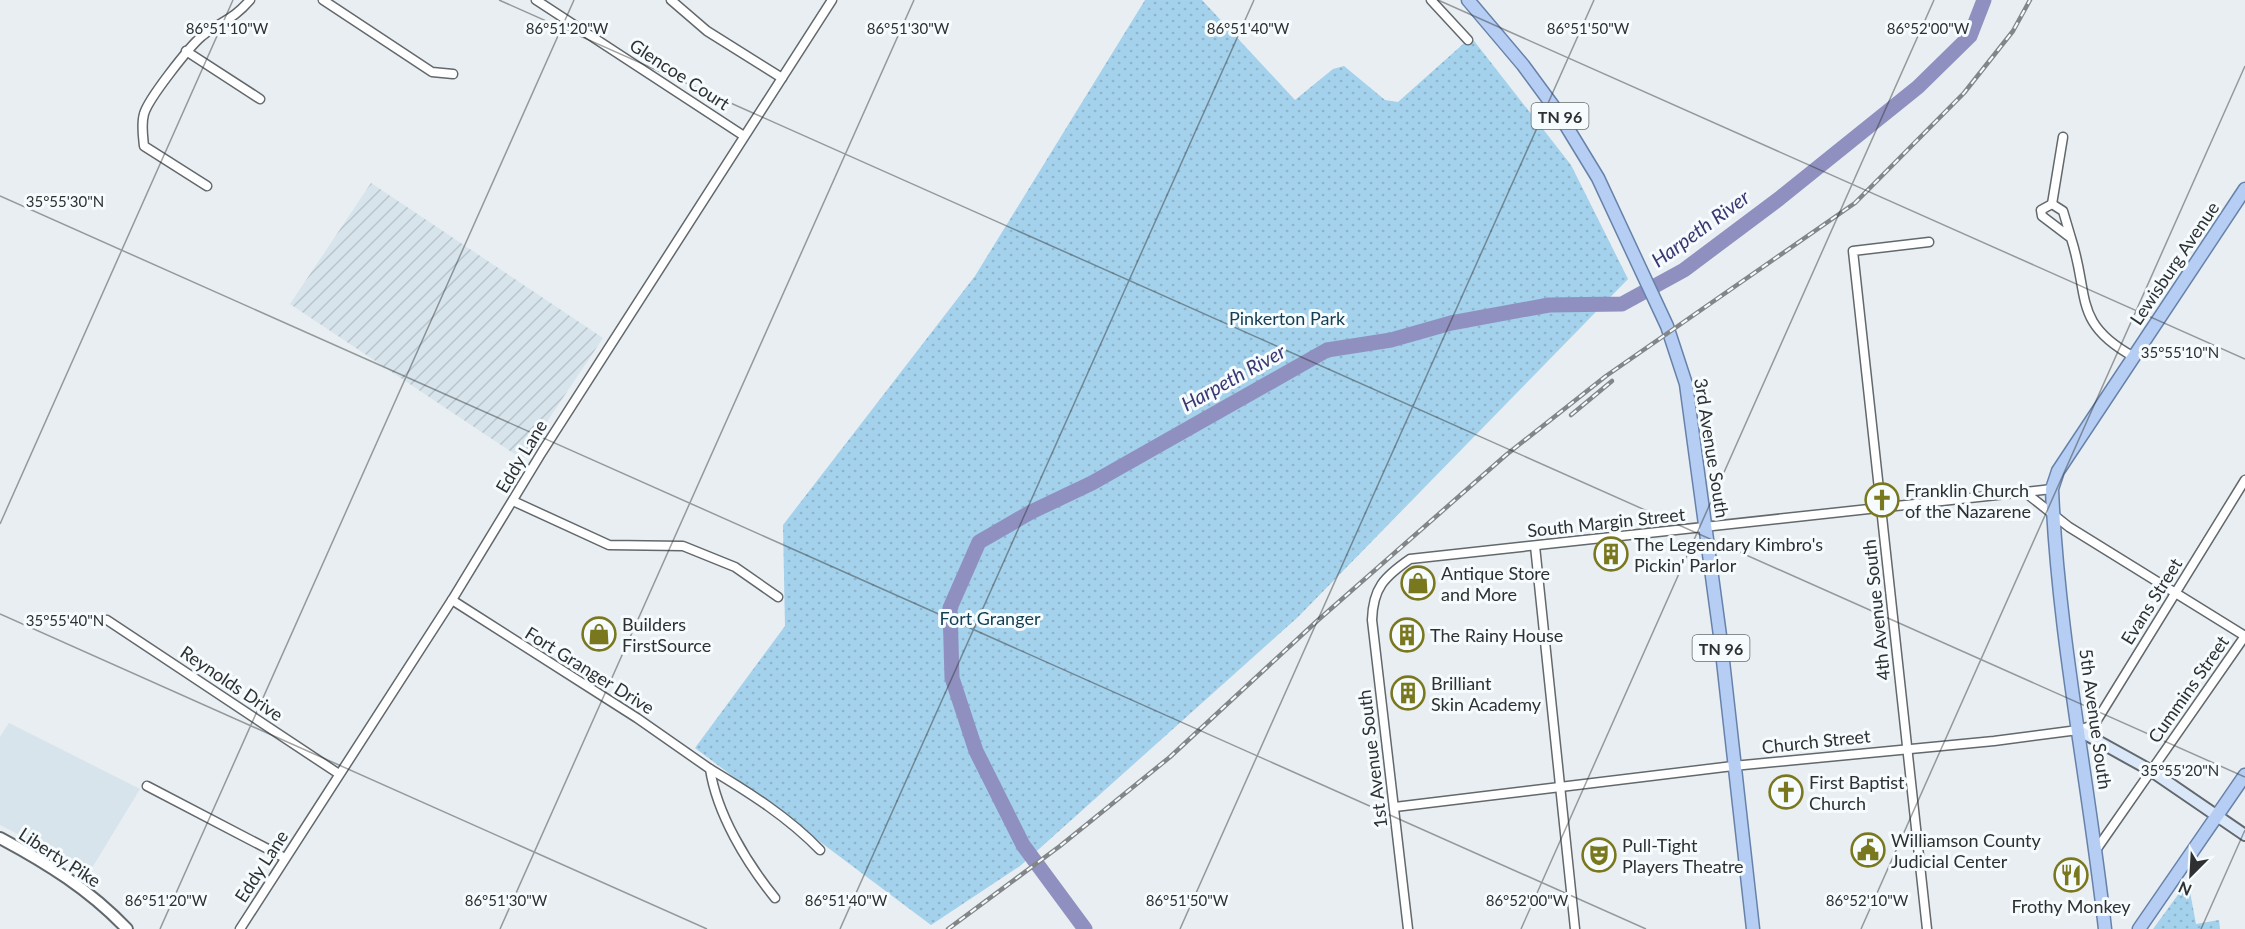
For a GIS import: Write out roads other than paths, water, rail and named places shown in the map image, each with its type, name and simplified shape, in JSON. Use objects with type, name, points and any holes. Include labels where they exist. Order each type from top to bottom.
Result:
[{"type":"main road","name":"3rd Avenue South","points":[[1468,0],[1523,65],[1559,114],[1598,178],[1668,329],[1686,384],[1706,527],[1753,929]]},
{"type":"main road","name":"Lewisburg Avenue","points":[[2053,513],[2052,489],[2058,471],[2245,189]]},
{"type":"main road","name":"5th Avenue South","points":[[2053,513],[2078,730],[2097,850],[2105,929]]},
{"type":"main road","points":[[2078,730],[2150,770],[2218,814],[2245,835]]},
{"type":"main road","points":[[2139,929],[2245,775]]},
{"type":"street","points":[[207,186],[144,146],[142,133],[144,113],[186,51],[215,27],[235,17],[249,0]]},
{"type":"street","points":[[323,0],[432,72],[453,74]]},
{"type":"street","name":"Glencoe Court","points":[[536,0],[744,136]]},
{"type":"street","points":[[670,0],[707,31],[782,78]]},
{"type":"street","name":"Eddy Lane","points":[[240,929],[452,600],[832,0]]},
{"type":"street","points":[[1431,0],[1468,40]]},
{"type":"street","points":[[186,51],[260,99]]},
{"type":"street","points":[[2052,204],[2063,137]]},
{"type":"street","points":[[2052,204],[2063,211],[2072,238],[2088,316],[2115,346],[2134,357]]},
{"type":"street","points":[[2052,204],[2041,210],[2042,216],[2072,238]]},
{"type":"street","name":"4th Avenue South","points":[[1927,929],[1853,251],[1929,242]]},
{"type":"street","name":"Evans Street","points":[[2078,730],[2094,725],[2245,480]]},
{"type":"street","name":"South Margin Street","points":[[1380,586],[1410,559],[2052,489]]},
{"type":"street","points":[[2026,493],[2069,527],[2245,636]]},
{"type":"street","points":[[513,501],[609,545],[684,546],[735,567],[778,597]]},
{"type":"street","points":[[1535,546],[1575,929]]},
{"type":"street","name":"1st Avenue South","points":[[1380,586],[1373,602],[1372,621],[1408,929]]},
{"type":"street","name":"Fort Granger Drive","points":[[452,600],[638,718],[775,811],[800,830],[820,850]]},
{"type":"street","name":"Reynolds Drive","points":[[107,620],[339,774]]},
{"type":"street","name":"Cummins Street","points":[[2097,850],[2150,770],[2245,636]]},
{"type":"street","name":"Church Street","points":[[1395,807],[1733,766],[1994,741],[2078,730]]},
{"type":"street","points":[[710,769],[713,790],[731,829],[775,898]]},
{"type":"street","points":[[147,786],[285,858]]},
{"type":"street","name":"Liberty Pike","points":[[0,838],[77,884],[127,929]]},
{"type":"waterway","name":"Harpeth River","points":[[1085,929],[1023,845],[976,751],[952,678],[950,608],[979,542],[1031,512],[1092,483],[1327,350],[1391,340],[1451,323],[1549,305],[1622,304],[1684,270],[1780,198],[1918,87],[1970,36],[1984,0]]},
{"type":"railway","points":[[948,929],[1060,846],[1170,757],[1317,621],[1506,455],[1606,376],[1855,203],[1964,93],[2013,31],[2030,0]]},
{"type":"railway","points":[[1571,415],[1612,381]]},
{"type":"place","name":"Franklin Church of the Nazarene","points":[[1882,500]]},
{"type":"place","name":"The Legendary Kimbro's Pickin' Parlor","points":[[1611,554]]},
{"type":"place","name":"Antique Store and More","points":[[1418,583]]},
{"type":"place","name":"Builders FirstSource","points":[[599,634]]},
{"type":"place","name":"The Rainy House","points":[[1407,635]]},
{"type":"place","name":"Brilliant Skin Academy","points":[[1408,693]]},
{"type":"place","name":"First Baptist Church","points":[[1786,792]]},
{"type":"place","name":"Williamson County Judicial Center","points":[[1868,850]]},
{"type":"place","name":"Pull-Tight Players Theatre","points":[[1599,855]]},
{"type":"place","name":"Frothy Monkey","points":[[2071,875]]},
{"type":"park label","name":"Pinkerton Park","points":[[1287,318]]},
{"type":"park label","name":"Fort Granger","points":[[990,618]]}]
